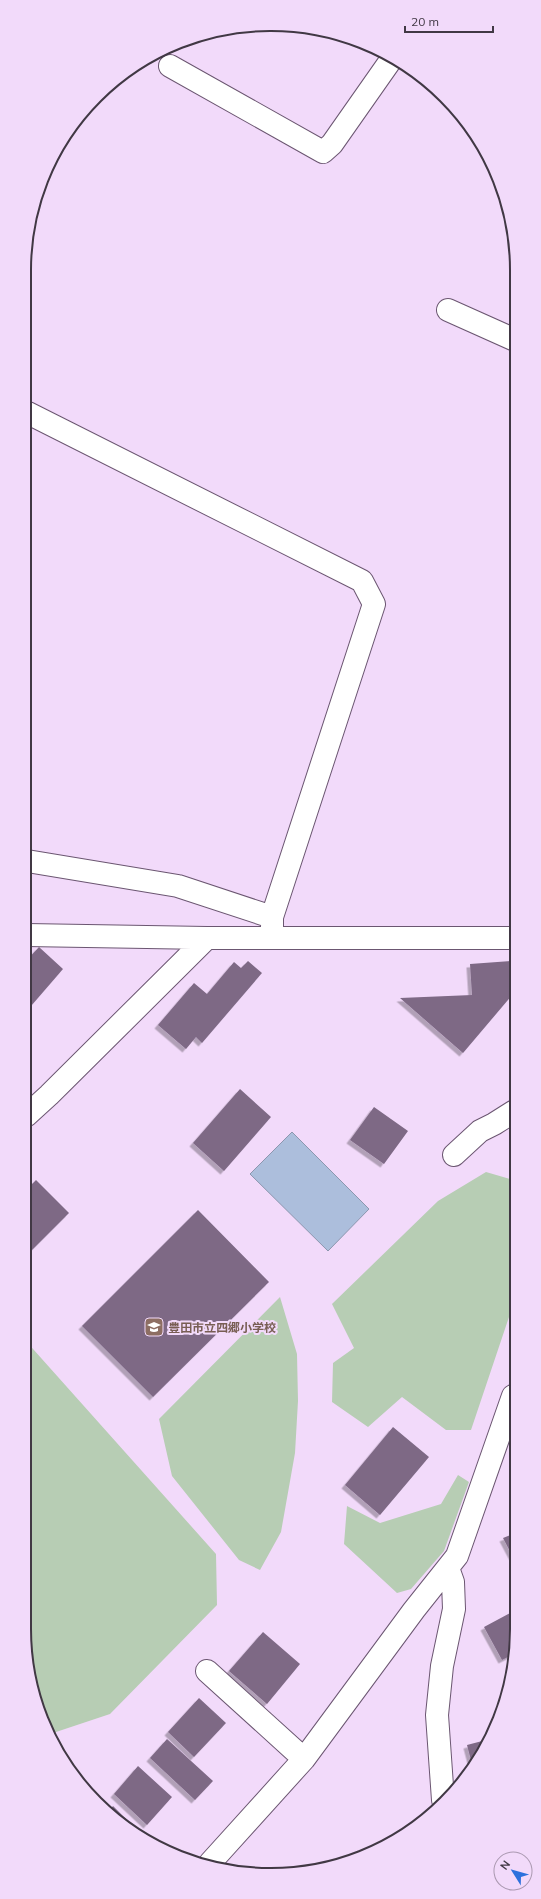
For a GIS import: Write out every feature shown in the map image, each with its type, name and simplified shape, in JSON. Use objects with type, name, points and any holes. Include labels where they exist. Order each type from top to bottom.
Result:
[{"type":"street","points":[[170,66],[324,152],[332,144],[390,63]]},
{"type":"street","points":[[448,310],[510,338]]},
{"type":"street","points":[[31,415],[362,582],[374,604],[272,927]]},
{"type":"street","points":[[31,862],[178,886],[272,927]]},
{"type":"street","points":[[31,935],[207,938],[272,927],[510,938]]},
{"type":"street","points":[[31,1111],[207,938]]},
{"type":"street","points":[[454,1155],[480,1131],[510,1114]]},
{"type":"street","points":[[212,1861],[304,1759],[427,1592],[457,1556],[510,1405]]},
{"type":"street","points":[[444,1794],[437,1715],[442,1666],[454,1609],[453,1582],[448,1568]]},
{"type":"street","points":[[207,1672],[304,1759]]},
{"type":"green space","points":[[486,1172],[510,1179],[510,1314],[471,1430],[446,1430],[402,1397],[368,1427],[332,1402],[333,1363],[354,1348],[332,1304],[438,1201]]},
{"type":"green space","points":[[280,1297],[297,1354],[298,1401],[295,1453],[281,1532],[260,1570],[239,1560],[172,1476],[159,1419]]},
{"type":"green space","points":[[31,1347],[216,1554],[217,1605],[110,1714],[55,1732],[49,1720],[39,1690],[33,1660],[31,1628]]},
{"type":"green space","points":[[458,1475],[469,1482],[444,1551],[411,1589],[397,1593],[344,1544],[347,1506],[380,1523],[441,1504]]},
{"type":"water","points":[[292,1132],[369,1209],[328,1251],[250,1174]]},
{"type":"building","points":[[39,947],[63,969],[31,1006],[31,956]]},
{"type":"building","points":[[248,961],[262,973],[202,1043],[196,1037],[186,1049],[158,1025],[194,983],[207,994],[234,962],[241,968]]},
{"type":"building","points":[[510,961],[510,998],[463,1053],[400,998],[472,995],[470,964]]},
{"type":"building","points":[[240,1089],[271,1117],[224,1171],[193,1143]]},
{"type":"building","points":[[374,1107],[408,1131],[384,1164],[350,1140]]},
{"type":"building","points":[[36,1180],[69,1213],[31,1251],[31,1185]]},
{"type":"building","points":[[198,1210],[269,1282],[153,1397],[82,1326]]},
{"type":"building","points":[[393,1427],[429,1457],[380,1515],[345,1485]]},
{"type":"building","points":[[510,1535],[510,1551],[503,1538]]},
{"type":"building","points":[[510,1613],[508,1657],[502,1660],[484,1627]]},
{"type":"building","points":[[263,1632],[300,1664],[267,1704],[229,1671]]},
{"type":"building","points":[[199,1698],[226,1723],[194,1757],[168,1732]]},
{"type":"building","points":[[167,1739],[213,1781],[195,1800],[150,1758]]},
{"type":"building","points":[[481,1741],[471,1760],[467,1745]]},
{"type":"building","points":[[138,1766],[172,1797],[147,1825],[114,1794]]},
{"type":"building","points":[[113,1806],[129,1822],[125,1819],[112,1808]]},
{"type":"place","name":"豊田市立四郷小学校","points":[[154,1327]]}]
